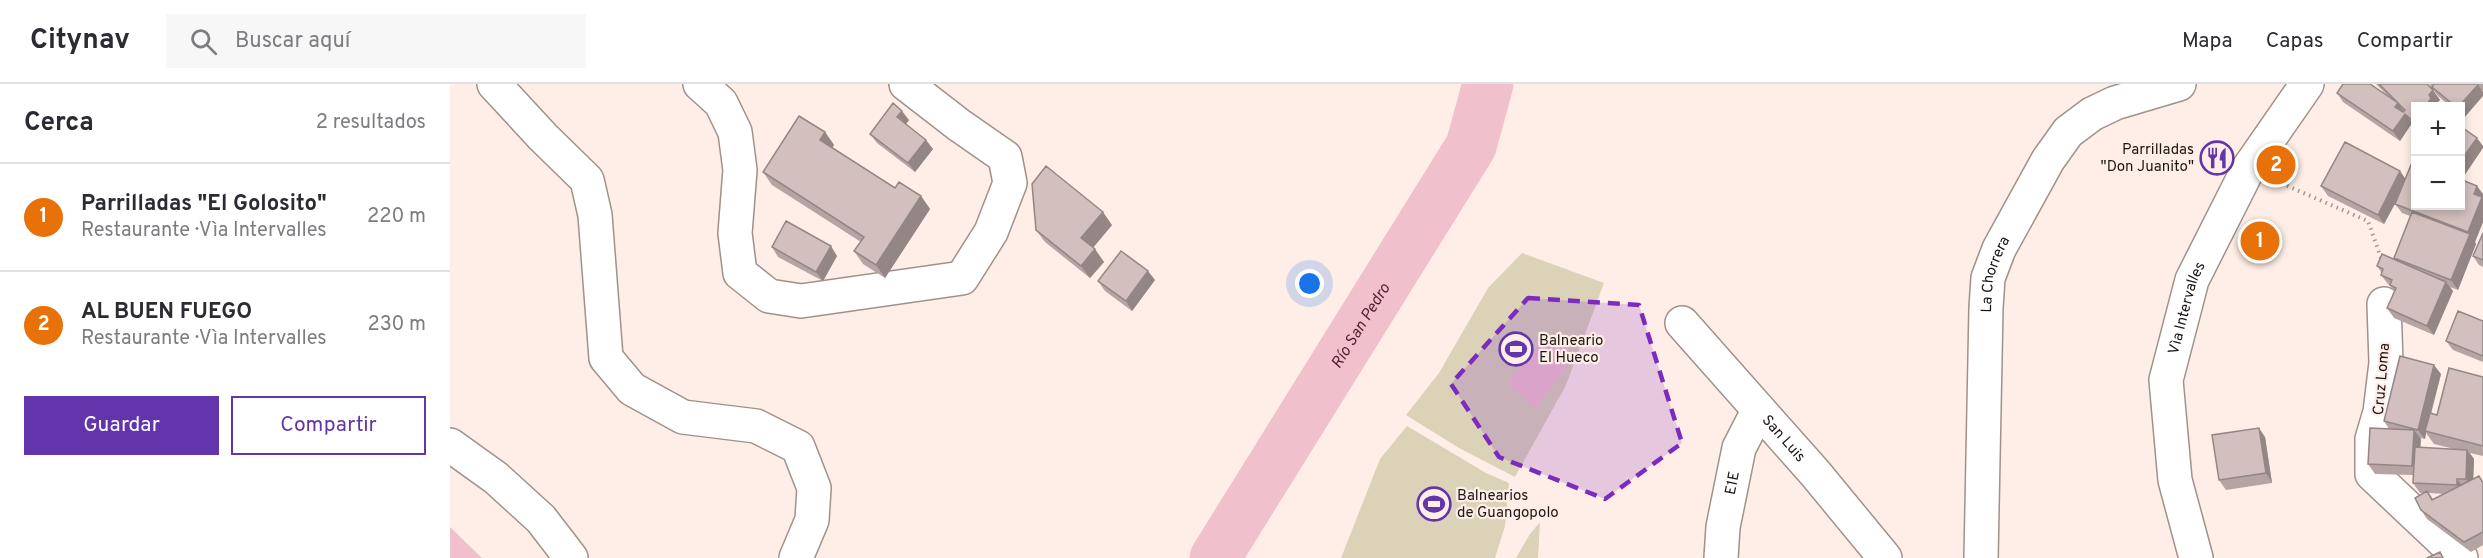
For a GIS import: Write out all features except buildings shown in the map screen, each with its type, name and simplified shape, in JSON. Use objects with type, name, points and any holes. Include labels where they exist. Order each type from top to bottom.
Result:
[{"type":"street","points":[[494,84],[587,180],[596,215],[606,358],[632,389],[682,417],[756,426],[798,447],[814,488],[812,520],[796,558]]},
{"type":"street","points":[[700,84],[721,103],[735,132],[741,171],[735,233],[740,273],[770,296],[801,301],[962,278],[991,232],[1010,183],[1005,158],[906,84]]},
{"type":"street","name":"La Chorrera","points":[[1982,558],[1986,308],[1988,278],[1998,249],[2048,159],[2068,132],[2092,114],[2115,103],[2178,84]]},
{"type":"street","name":"Vìa Intervalles","points":[[2196,558],[2175,480],[2166,380],[2192,280],[2248,169],[2307,84]]},
{"type":"street","name":"Cruz Loma","points":[[2384,304],[2386,363],[2380,412],[2372,439],[2372,474],[2461,558]]},
{"type":"street","name":"San Luis","points":[[1682,323],[1815,473],[1885,558]]},
{"type":"street","name":"E1E","points":[[1721,558],[1723,527],[1739,448],[1758,411]]},
{"type":"street","points":[[450,445],[496,478],[541,519],[571,558]]},
{"type":"path","points":[[2248,169],[2368,221],[2384,267],[2380,280],[2384,304]]},
{"type":"highlighted area","points":[[1528,298],[1639,305],[1682,443],[1605,499],[1499,457],[1451,384]]},
{"type":"shaded area","name":"Balneario El Hueco","points":[[1522,253],[1604,283],[1566,385],[1515,477],[1459,448],[1406,415],[1439,373],[1488,288]]},
{"type":"shaded area","points":[[1547,335],[1575,355],[1536,408],[1507,383]]},
{"type":"shaded area","name":"Balnearios de Guangopolo","points":[[1407,426],[1486,473],[1509,483],[1505,526],[1495,558],[1341,558],[1380,459]]},
{"type":"shaded area","name":"Balnearios de Guangopolo","points":[[1540,522],[1538,558],[1516,558],[1530,534]]},
{"type":"shaded area","points":[[450,527],[482,558],[450,558]]},
{"type":"waterway","name":"Río San Pedro","points":[[1215,558],[1471,146],[1488,84]]},
{"type":"place","name":"Parrilladas \"Don Juanito\"","points":[[2217,158]]},
{"type":"place","name":"AL BUEN FUEGO","points":[[2276,165]]},
{"type":"place","name":"Parrilladas \"El Golosito\"","points":[[2260,241]]},
{"type":"place","name":"Balneario El Hueco","points":[[1516,349]]},
{"type":"place","name":"Balnearios de Guangopolo","points":[[1434,504]]}]
